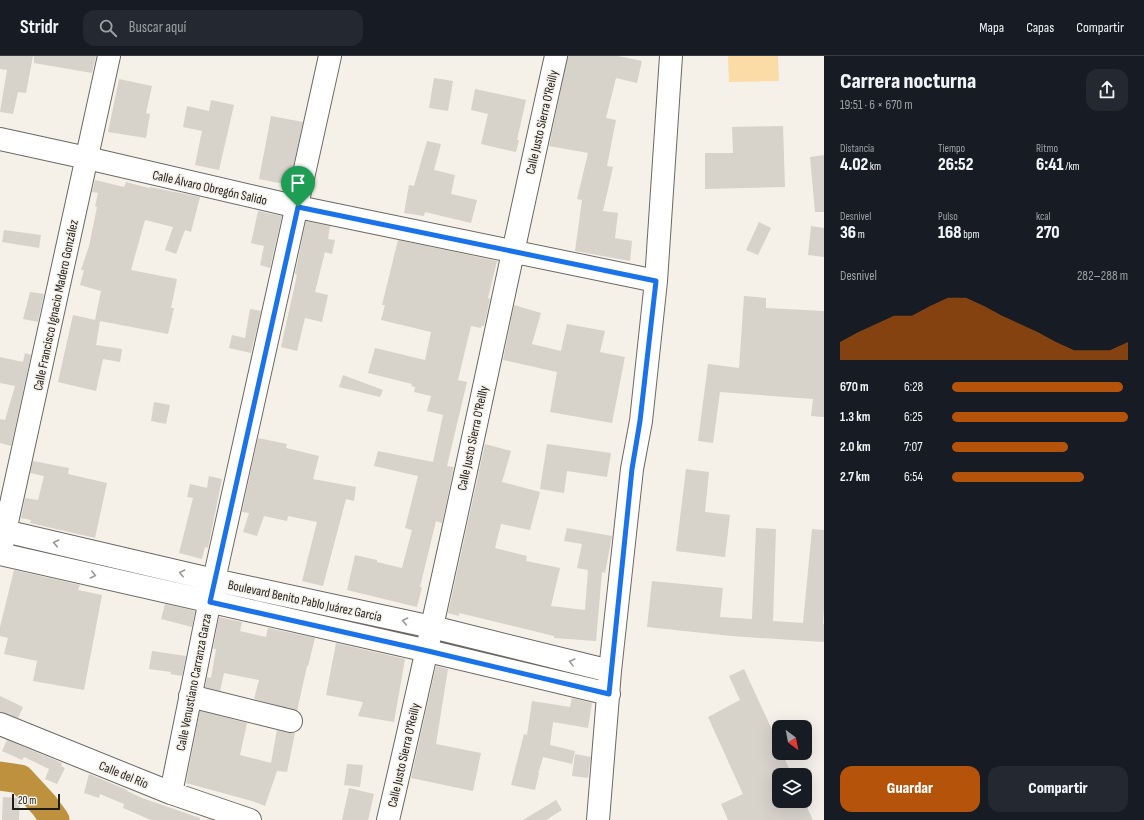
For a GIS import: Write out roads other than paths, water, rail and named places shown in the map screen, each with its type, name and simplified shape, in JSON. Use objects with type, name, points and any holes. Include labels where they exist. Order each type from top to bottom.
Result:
[{"type":"street","name":"Calle Francisco Ignacio Madero González","points":[[0,554],[2,531],[109,56]]},
{"type":"street","name":"Calle Venustiano Carranza Garza","points":[[171,793],[214,580],[298,207],[330,56]]},
{"type":"street","name":"Calle Justo Sierra O'Reilly","points":[[388,820],[428,651],[512,250],[556,56]]},
{"type":"street","points":[[598,820],[610,671],[632,469],[640,421],[656,281],[671,56]]},
{"type":"street","name":"Calle Álvaro Obregón Salido","points":[[0,139],[298,207],[512,250],[656,281]]},
{"type":"street","name":"Boulevard Benito Pablo Juárez García","points":[[2,531],[214,580],[432,627],[610,671]]},
{"type":"street","name":"Boulevard Benito Pablo Juárez García","points":[[0,554],[428,651],[609,694]]},
{"type":"street","points":[[190,696],[291,721]]},
{"type":"street","name":"Calle del Río","points":[[0,724],[171,793],[250,820]]},
{"type":"waterway","points":[[0,776],[20,779],[44,805],[55,820]]}]
